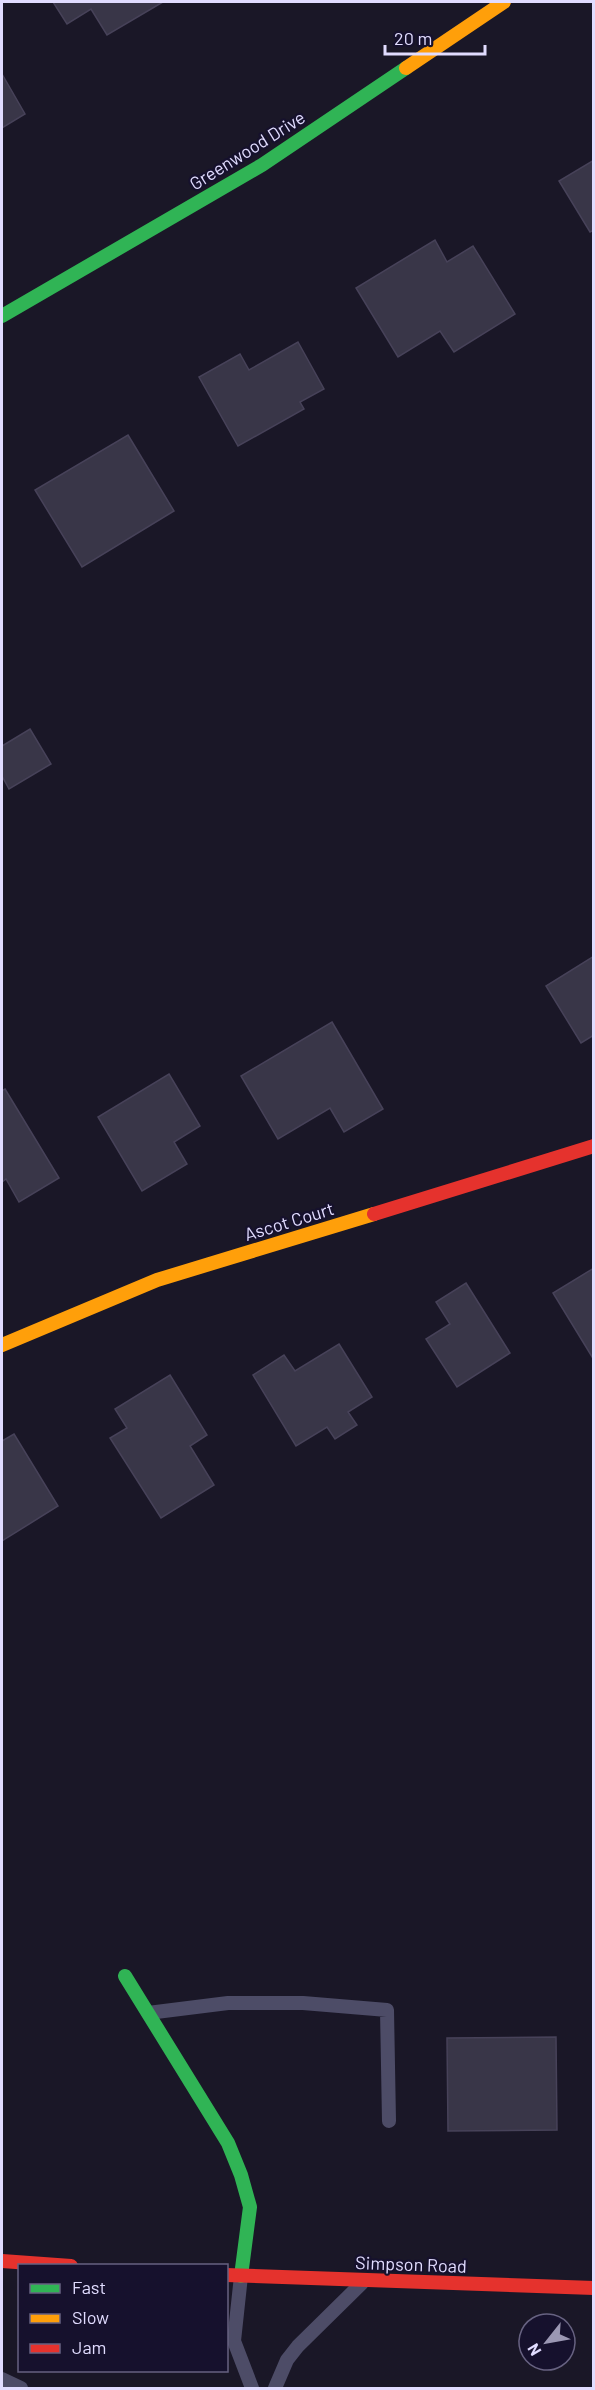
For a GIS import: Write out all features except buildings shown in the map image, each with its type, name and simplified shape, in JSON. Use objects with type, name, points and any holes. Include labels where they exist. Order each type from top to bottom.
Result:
[{"type":"street","name":"Greenwood Drive","points":[[2,316],[262,165],[504,2]]},
{"type":"street","name":"Ascot Court","points":[[2,1345],[157,1280],[594,1146]]},
{"type":"street","points":[[125,1976],[228,2143],[241,2175],[250,2207],[234,2275]]},
{"type":"street","points":[[2,2261],[54,2264]]},
{"type":"street","name":"Simpson Road","points":[[234,2275],[594,2288]]},
{"type":"lane","points":[[148,2013],[228,2003],[303,2003],[387,2010],[388,2121]]},
{"type":"lane","points":[[234,2275],[234,2341],[252,2388]]},
{"type":"lane","points":[[274,2388],[287,2360],[298,2346],[365,2281]]},
{"type":"lane","points":[[2,2379],[21,2388]]},
{"type":"traffic: fast","points":[[2,316],[262,165],[406,68]]},
{"type":"traffic: fast","points":[[125,1976],[228,2143],[241,2175],[250,2207],[241,2276]]},
{"type":"traffic: slow","points":[[406,68],[504,2]]},
{"type":"traffic: slow","points":[[2,1345],[157,1280],[374,1214]]},
{"type":"traffic: jam","points":[[374,1214],[594,1146]]},
{"type":"traffic: jam","points":[[2,2261],[43,2264]]},
{"type":"traffic: jam","points":[[228,2275],[594,2288]]}]
